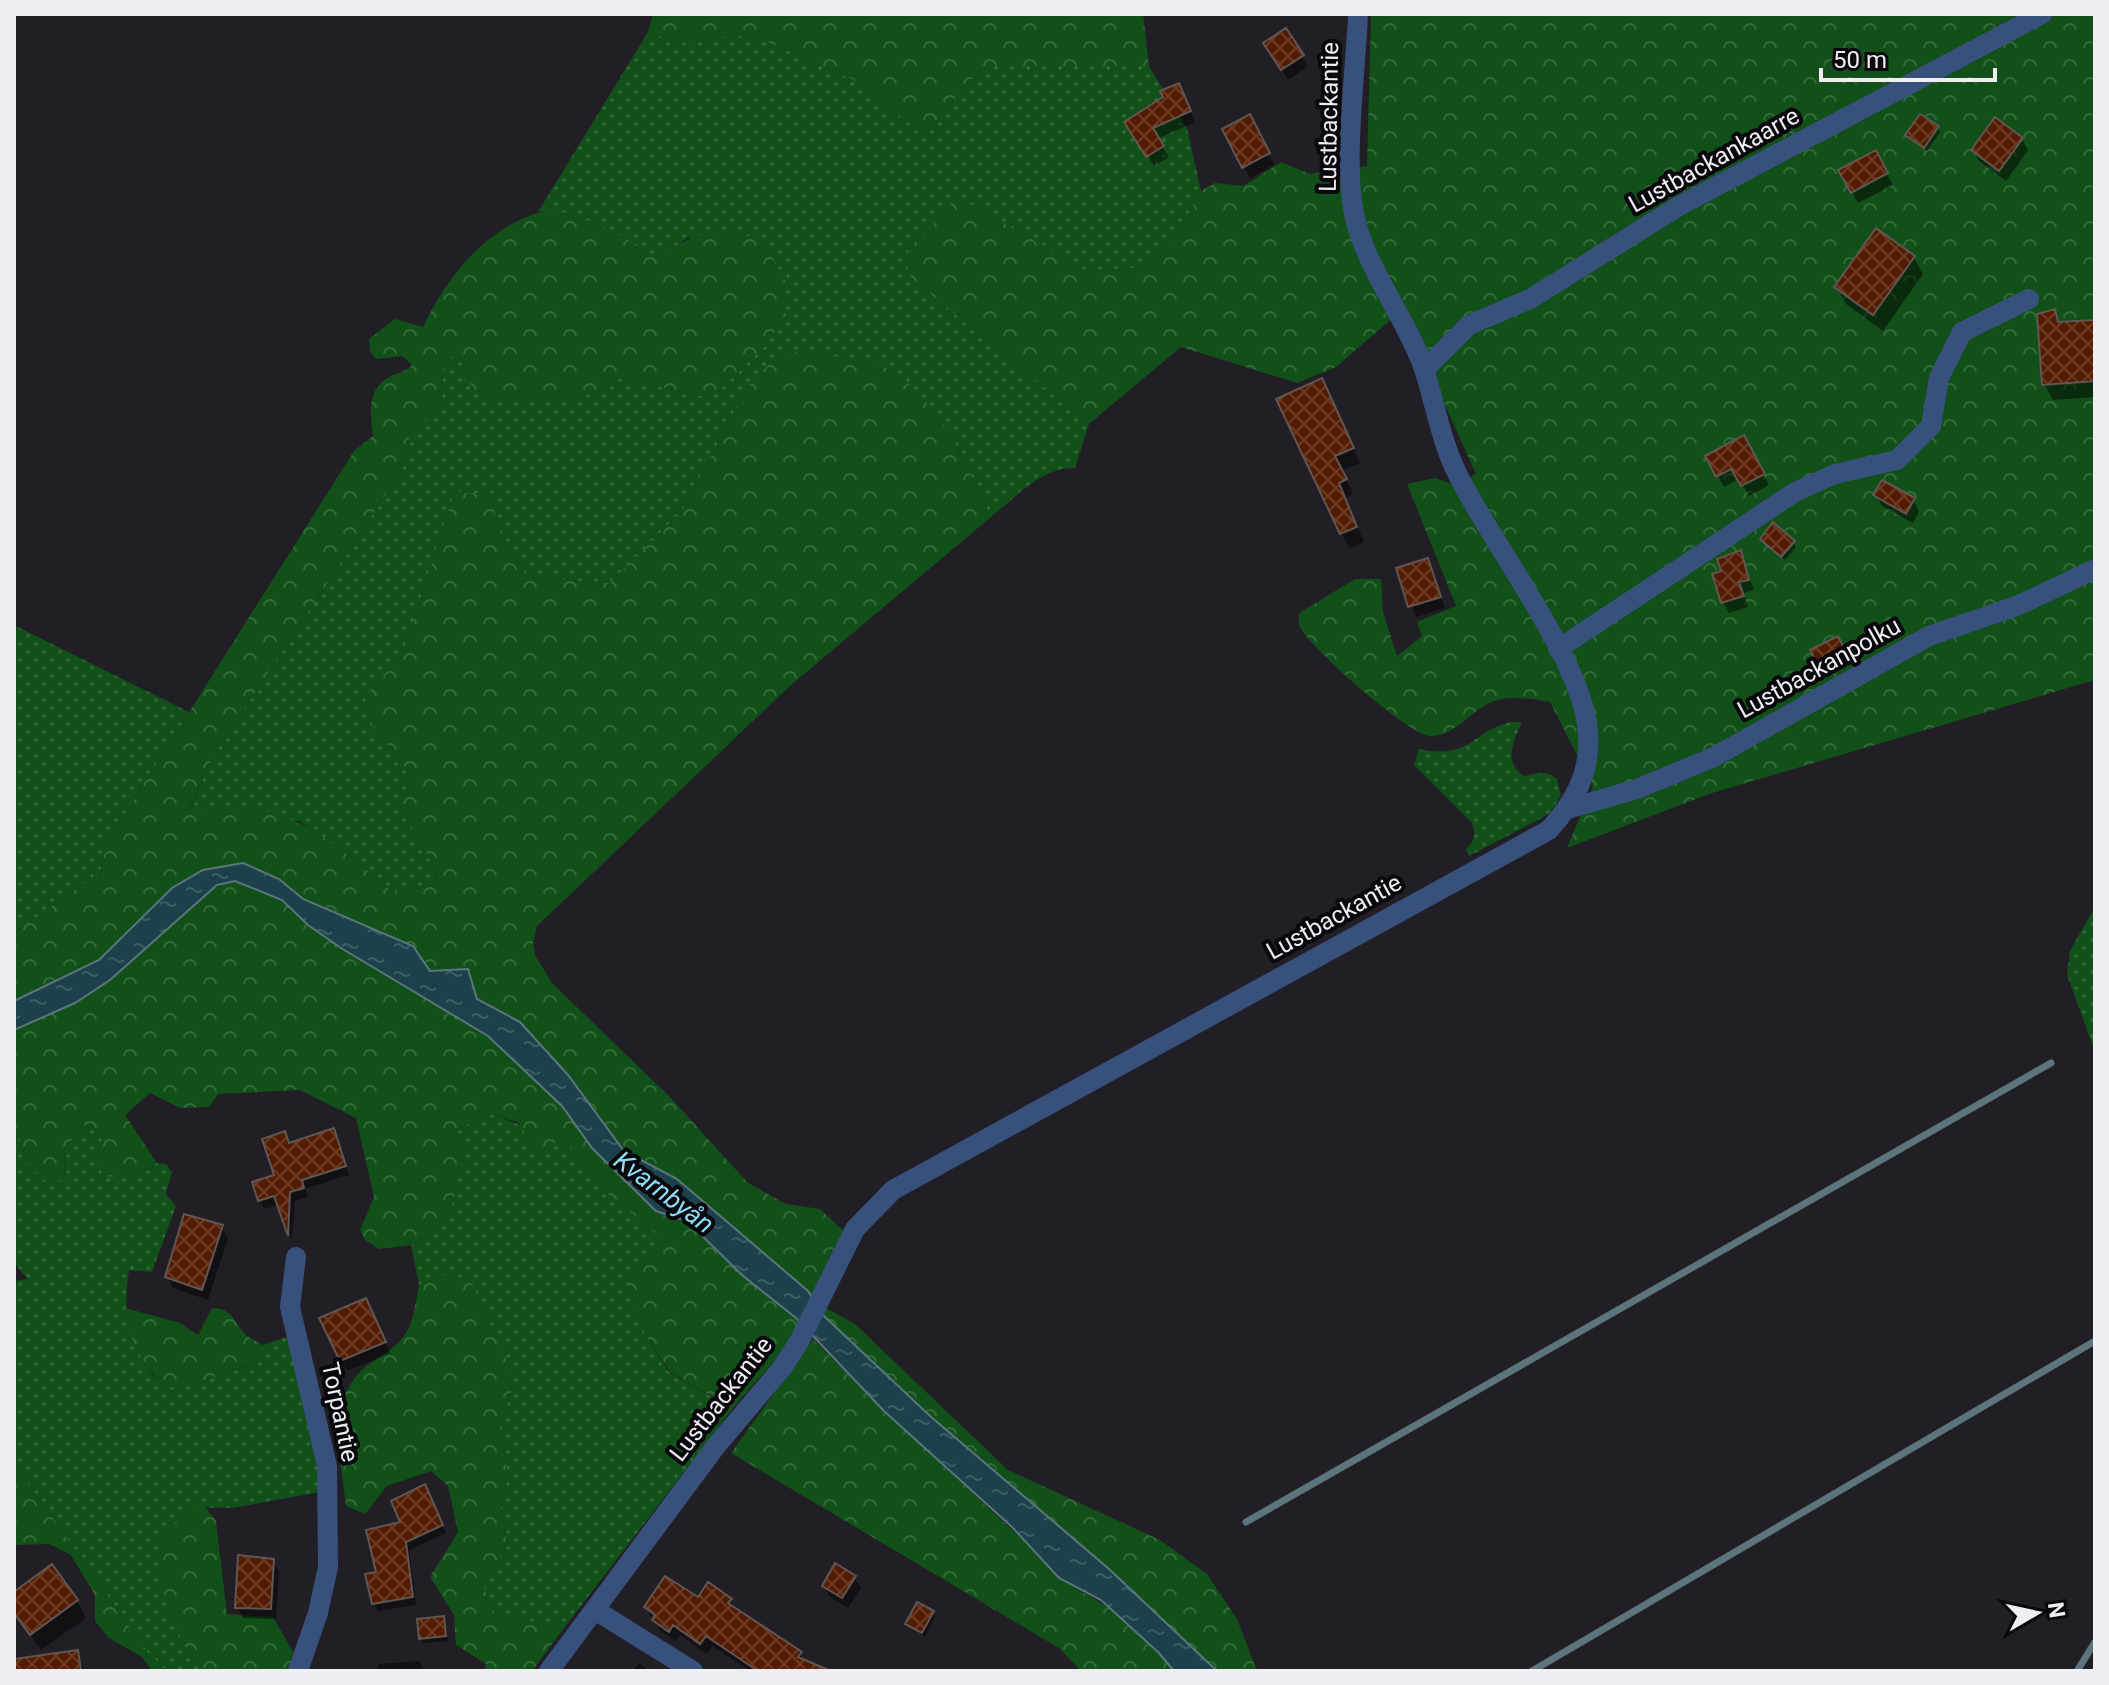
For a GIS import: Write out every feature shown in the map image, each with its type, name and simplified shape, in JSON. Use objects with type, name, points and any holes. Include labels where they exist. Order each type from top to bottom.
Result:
[{"type":"street","name":"Lustbackantie","points":[[549,1671],[800,1340],[855,1229],[893,1190],[1008,1123],[1549,830],[1568,809],[1582,785],[1589,758],[1584,704],[1558,649],[1457,472],[1424,370],[1356,224],[1351,187],[1358,14]]},
{"type":"street","name":"Lustbackankaarre","points":[[1424,370],[1469,325],[1530,299],[1679,206],[2042,14]]},
{"type":"street","points":[[1558,649],[1795,492],[1835,474],[1897,460],[1931,426],[1939,378],[1962,332],[2029,299]]},
{"type":"street","name":"Lustbackanpolku","points":[[1568,809],[1637,789],[1714,757],[1929,636],[2019,605],[2095,569]]},
{"type":"street","name":"Torpantie","points":[[296,1257],[290,1307],[327,1466],[328,1567],[316,1622],[298,1671]]},
{"type":"street","points":[[595,1610],[693,1671]]},
{"type":"green space","points":[[653,14],[1143,14],[1149,66],[984,66],[924,135],[854,80],[763,40],[734,35],[679,43],[648,32]]},
{"type":"green space","points":[[1371,14],[2095,14],[2095,680],[1712,793],[1567,848],[1593,786],[1550,702],[1501,699],[1486,705],[1447,732],[1430,736],[1381,706],[1320,651],[1299,625],[1299,613],[1355,579],[1381,579],[1383,612],[1397,656],[1422,636],[1417,622],[1456,606],[1407,484],[1435,478],[1455,485],[1476,474],[1402,310],[1336,367],[1297,383],[1181,347],[1089,424],[911,278],[905,256],[952,203],[964,200],[1087,271],[1142,268],[1171,244],[1201,191],[1215,183],[1243,186],[1281,162],[1310,174],[1367,166]]},
{"type":"green space","points":[[648,32],[679,43],[734,35],[763,40],[854,80],[924,135],[984,66],[1149,66],[1187,128],[1201,191],[1171,244],[1142,268],[1088,271],[905,256],[911,278],[1089,424],[1075,468],[1051,472],[1020,492],[991,517],[949,431],[745,390],[683,510],[610,583],[527,577],[500,532],[490,495],[455,491],[402,655],[371,689],[373,726],[411,775],[401,809],[434,867],[437,881],[429,887],[392,892],[349,855],[299,821],[188,813],[212,758],[405,465],[410,431],[426,422],[440,405],[445,368],[450,356],[460,358],[472,388],[579,399],[621,378],[699,396],[725,385],[765,346],[689,237],[655,260],[616,234],[582,219],[551,211],[538,212]]},
{"type":"green space","points":[[553,209],[607,228],[655,259],[683,242],[705,234],[729,233],[762,238],[785,280],[786,315],[765,346],[725,386],[699,396],[621,378],[579,399],[485,398],[472,388],[460,358],[450,356],[445,368],[440,405],[426,422],[410,431],[405,465],[212,758],[188,812],[237,806],[281,815],[340,848],[392,892],[429,887],[437,881],[434,867],[401,809],[411,775],[373,726],[364,703],[371,689],[402,655],[455,491],[490,495],[500,532],[527,577],[610,583],[683,510],[745,390],[775,358],[802,351],[879,363],[914,387],[949,431],[991,517],[791,685],[537,926],[533,943],[535,955],[552,983],[671,1098],[748,1183],[786,1204],[820,1209],[846,1233],[814,1300],[677,1179],[624,1151],[568,1075],[520,1022],[430,971],[413,946],[303,899],[278,879],[203,870],[172,888],[99,960],[14,1001],[14,933],[100,872],[107,842],[354,451],[373,436],[371,411],[377,388],[389,377],[412,365],[402,356],[377,359],[370,352],[369,339],[395,319],[423,327],[446,287],[475,252],[511,225]]},
{"type":"green space","points":[[14,625],[189,712],[107,842],[100,872],[14,933]]},
{"type":"green space","points":[[1511,722],[1522,722],[1512,751],[1518,770],[1524,776],[1541,773],[1553,776],[1557,779],[1561,796],[1550,813],[1469,856],[1466,849],[1474,838],[1472,823],[1414,765],[1419,749],[1450,751]]},
{"type":"green space","points":[[235,881],[282,900],[308,925],[341,948],[488,1036],[562,1106],[592,1148],[656,1210],[687,1221],[742,1275],[796,1318],[799,1322],[780,1355],[737,1403],[728,1406],[670,1372],[645,1334],[628,1294],[631,1277],[667,1243],[608,1193],[569,1145],[556,1142],[548,1150],[534,1150],[519,1123],[493,1114],[457,1129],[464,1152],[452,1207],[428,1235],[411,1245],[379,1249],[365,1240],[360,1230],[374,1197],[356,1118],[300,1090],[218,1094],[209,1107],[180,1108],[150,1093],[125,1115],[157,1163],[131,1175],[103,1176],[96,1162],[103,1137],[99,1130],[84,1125],[64,1150],[65,1178],[51,1186],[28,1166],[14,1121],[14,1030],[89,995],[126,966],[169,922],[200,897]]},
{"type":"green space","points":[[2095,907],[2095,1052],[2067,975],[2070,951]]},
{"type":"green space","points":[[493,1114],[569,1145],[608,1193],[667,1243],[631,1277],[645,1334],[669,1372],[727,1406],[737,1403],[564,1628],[493,1614],[483,1584],[508,1545],[500,1511],[508,1473],[499,1430],[513,1386],[445,1275],[419,1285],[411,1245],[428,1235],[457,1129]]},
{"type":"green space","points":[[14,1121],[28,1166],[65,1178],[64,1150],[84,1125],[99,1130],[103,1137],[96,1162],[146,1170],[157,1163],[166,1164],[172,1172],[166,1194],[176,1206],[152,1272],[129,1270],[127,1287],[127,1314],[133,1338],[154,1377],[199,1383],[245,1366],[253,1370],[262,1345],[290,1336],[316,1436],[320,1492],[232,1508],[189,1507],[189,1654],[202,1671],[168,1671],[148,1653],[14,1463],[14,1281],[28,1279],[14,1263]]},
{"type":"green space","points":[[445,1275],[470,1279],[505,1356],[513,1386],[499,1430],[508,1473],[500,1511],[508,1545],[483,1584],[493,1614],[564,1628],[532,1671],[485,1671],[486,1664],[456,1645],[454,1615],[430,1577],[458,1532],[448,1486],[431,1471],[387,1486],[365,1514],[346,1506],[338,1438],[343,1400],[357,1375],[406,1333],[419,1285]]},
{"type":"green space","points":[[125,1308],[180,1323],[198,1335],[212,1308],[226,1311],[245,1334],[262,1345],[253,1371],[244,1366],[199,1383],[169,1388],[152,1372],[139,1353]]},
{"type":"green space","points":[[826,1308],[855,1324],[1008,1470],[1160,1540],[1207,1574],[1237,1619],[1257,1671],[1217,1671],[1109,1569],[930,1416],[823,1315]]},
{"type":"green space","points":[[813,1339],[884,1411],[1076,1589],[1131,1624],[1174,1671],[1081,1671],[1059,1648],[731,1453]]},
{"type":"green space","points":[[14,1463],[148,1653],[168,1671],[152,1671],[142,1657],[109,1638],[95,1621],[95,1595],[71,1555],[49,1544],[14,1545]]},
{"type":"green space","points":[[204,1506],[216,1521],[227,1614],[273,1617],[293,1652],[290,1671],[202,1671],[173,1623],[159,1568],[160,1531],[176,1522],[178,1514],[189,1507]]},
{"type":"water","name":"Kvarnbyån","points":[[243,863],[279,879],[303,899],[413,946],[430,971],[468,969],[477,999],[520,1022],[568,1075],[624,1151],[677,1179],[808,1291],[823,1315],[930,1416],[1109,1569],[1217,1671],[1174,1671],[1159,1653],[1101,1600],[1059,1578],[1012,1527],[884,1411],[796,1318],[742,1275],[687,1221],[656,1211],[592,1148],[562,1106],[488,1036],[341,948],[308,925],[282,900],[235,881],[217,885],[110,980],[75,1003],[14,1030],[14,1001],[99,960],[172,888],[203,870]]},
{"type":"building","points":[[1286,28],[1304,55],[1281,70],[1263,43]]},
{"type":"building","points":[[1179,83],[1191,111],[1153,128],[1164,146],[1146,157],[1124,122],[1163,97],[1160,91]]},
{"type":"building","points":[[1250,114],[1270,153],[1242,168],[1222,129]]},
{"type":"building","points":[[1920,114],[1939,126],[1924,148],[1905,135]]},
{"type":"building","points":[[1995,117],[2023,138],[1999,171],[1971,150]]},
{"type":"building","points":[[1876,150],[1888,173],[1851,193],[1838,170]]},
{"type":"building","points":[[1876,228],[1915,256],[1873,315],[1834,287]]},
{"type":"building","points":[[2055,309],[2058,322],[2095,320],[2095,381],[2042,385],[2037,314]]},
{"type":"building","points":[[1322,378],[1354,448],[1335,456],[1347,479],[1339,483],[1357,527],[1340,534],[1276,399]]},
{"type":"building","points":[[1744,435],[1765,474],[1741,486],[1731,469],[1716,477],[1705,456]]},
{"type":"building","points":[[1882,480],[1915,498],[1906,514],[1873,495]]},
{"type":"building","points":[[1773,522],[1795,541],[1781,557],[1760,539]]},
{"type":"building","points":[[1741,550],[1749,580],[1739,582],[1744,596],[1721,603],[1712,574],[1721,571],[1717,559]]},
{"type":"building","points":[[1428,558],[1441,597],[1408,607],[1396,568]]},
{"type":"building","points":[[1838,636],[1846,652],[1818,666],[1810,650]]},
{"type":"building","points":[[334,1128],[346,1166],[302,1180],[304,1188],[290,1192],[288,1236],[274,1196],[258,1201],[252,1182],[274,1175],[262,1139],[285,1131],[289,1143]]},
{"type":"building","points":[[184,1214],[223,1225],[202,1290],[165,1277]]},
{"type":"building","points":[[366,1298],[386,1342],[340,1361],[319,1318]]},
{"type":"building","points":[[425,1484],[443,1525],[406,1542],[413,1597],[372,1604],[365,1574],[376,1572],[366,1530],[400,1522],[391,1501]]},
{"type":"building","points":[[238,1555],[274,1559],[271,1609],[235,1608]]},
{"type":"building","points":[[835,1563],[856,1576],[842,1598],[822,1586]]},
{"type":"building","points":[[52,1564],[78,1600],[30,1635],[14,1613],[14,1592]]},
{"type":"building","points":[[665,1576],[698,1597],[708,1582],[732,1599],[728,1603],[802,1652],[798,1657],[831,1671],[758,1671],[706,1636],[700,1644],[673,1625],[669,1632],[652,1620],[655,1615],[644,1607]]},
{"type":"building","points":[[917,1602],[934,1611],[922,1633],[905,1624]]},
{"type":"building","points":[[444,1616],[446,1636],[419,1639],[417,1619]]},
{"type":"building","points":[[78,1650],[81,1671],[14,1671],[14,1659]]},
{"type":"waterway","points":[[1246,1522],[2051,1063]]},
{"type":"waterway","points":[[1532,1671],[2095,1341]]},
{"type":"waterway","points":[[2077,1671],[2095,1642]]}]
